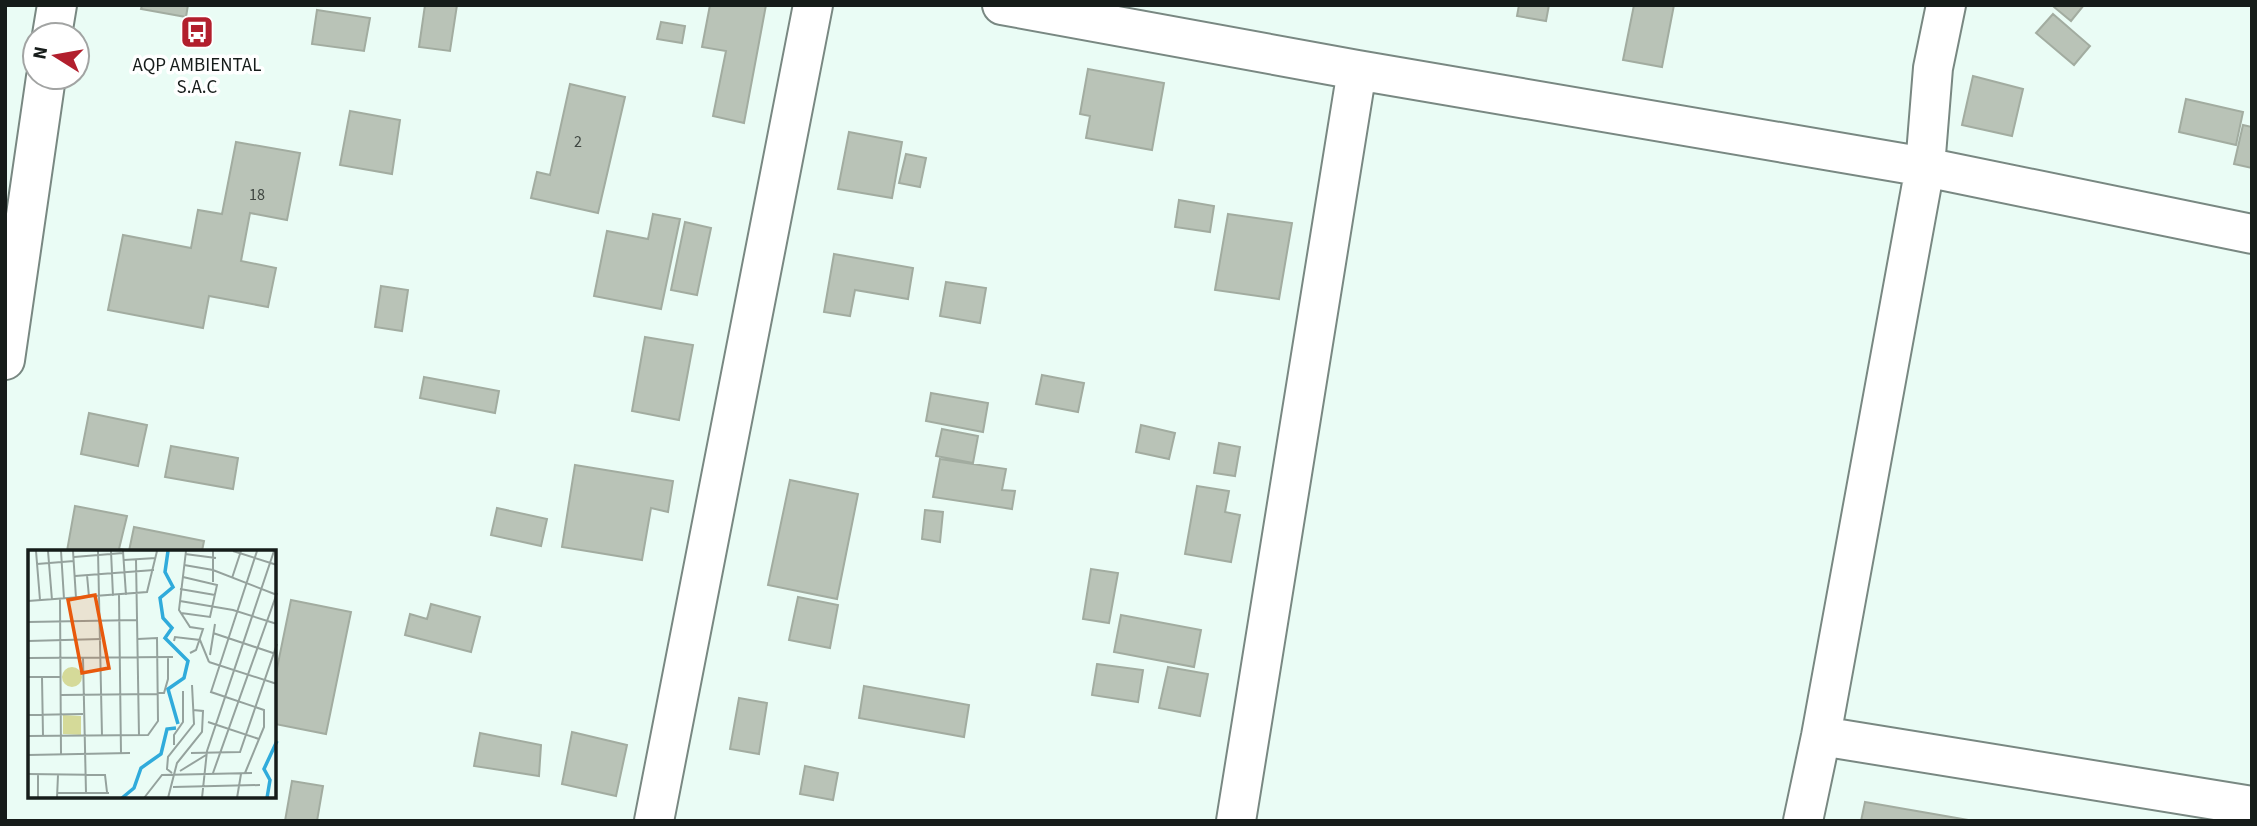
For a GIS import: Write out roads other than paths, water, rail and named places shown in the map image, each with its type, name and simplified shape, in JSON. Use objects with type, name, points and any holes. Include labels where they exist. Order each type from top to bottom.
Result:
[{"type":"street","points":[[654,821],[813,5]]},
{"type":"street","points":[[1002,5],[1357,70],[1926,167],[2252,234]]},
{"type":"street","points":[[1803,821],[1926,167],[1933,68],[1946,5]]},
{"type":"street","points":[[1236,821],[1357,70]]},
{"type":"street","points":[[5,360],[17,190],[42,91]]},
{"type":"street","points":[[1821,736],[2252,806]]},
{"type":"place","name":"AQP AMBIENTAL S.A.C","points":[[197,32]]}]
